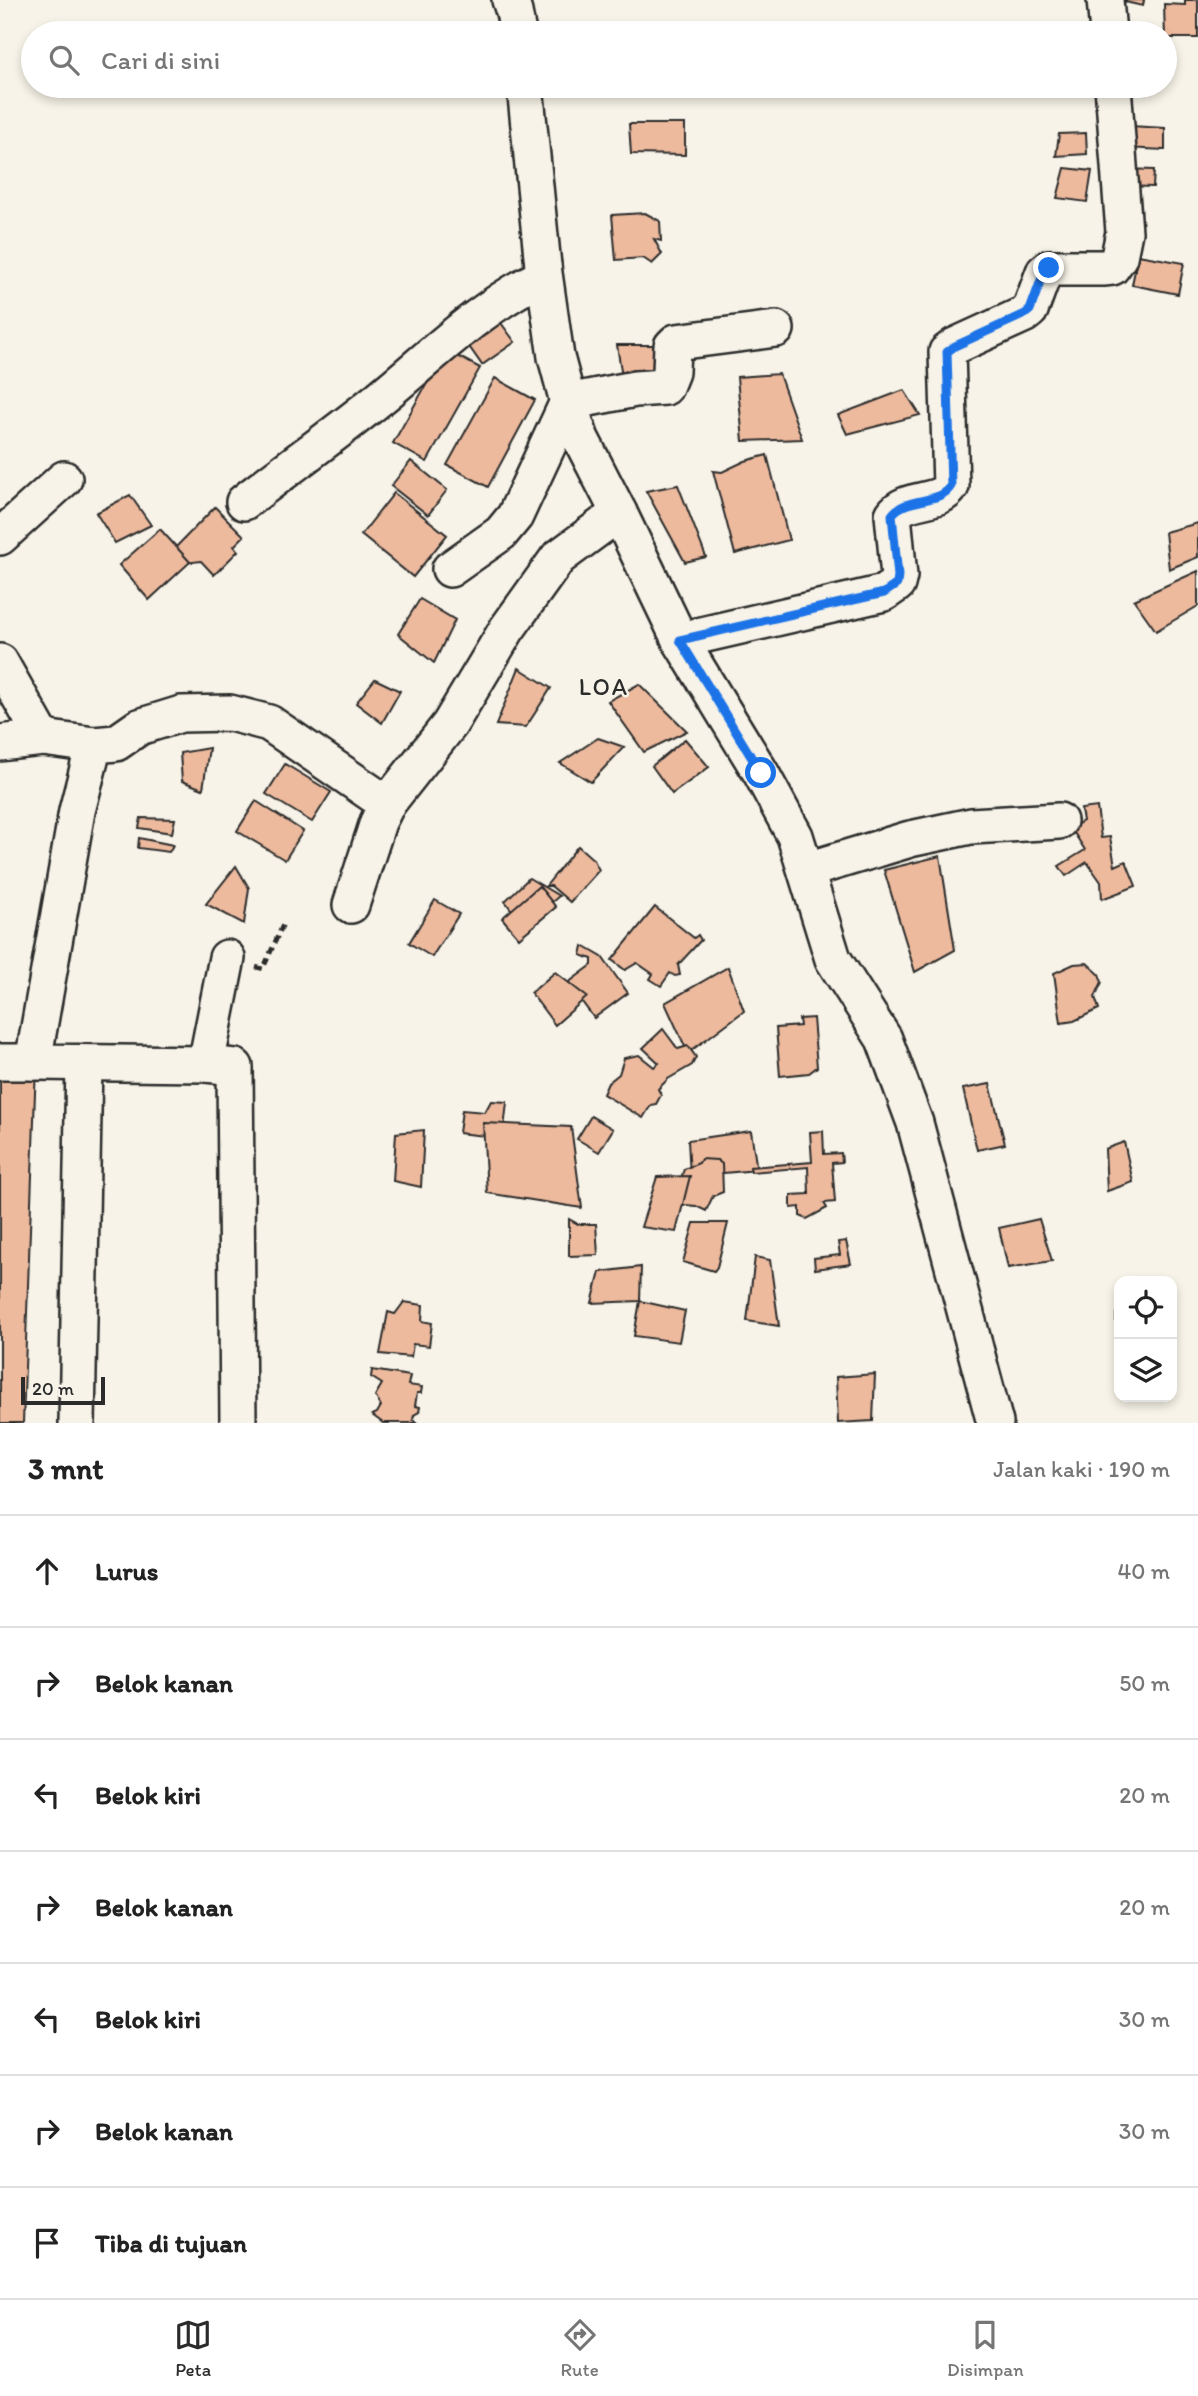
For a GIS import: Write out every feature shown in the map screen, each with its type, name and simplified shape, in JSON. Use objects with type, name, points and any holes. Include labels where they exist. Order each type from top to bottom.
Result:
[{"type":"street","points":[[510,0],[516,21]]},
{"type":"street","points":[[1105,0],[1107,21]]},
{"type":"street","points":[[525,98],[543,266],[556,357],[581,439],[620,513],[680,640],[761,773],[795,836],[833,959],[884,1039],[915,1123],[995,1423]]},
{"type":"street","points":[[680,640],[884,593],[897,584],[892,515],[900,507],[944,494],[951,486],[947,352],[1030,310],[1044,272],[1049,268],[1112,267],[1119,257],[1124,232],[1114,98]]},
{"type":"street","points":[[244,502],[380,398],[467,324],[514,291],[542,277],[543,266]]},
{"type":"street","points":[[568,402],[635,389],[665,387],[671,372],[670,352],[676,342],[776,329]]},
{"type":"street","points":[[450,569],[501,533],[515,516],[568,402]]},
{"type":"street","points":[[0,537],[64,479]]},
{"type":"street","points":[[351,905],[378,822],[387,804],[450,723],[507,629],[558,558],[620,513]]},
{"type":"street","points":[[0,662],[43,738]]},
{"type":"street","points":[[0,743],[43,738],[94,745],[116,743],[139,727],[181,714],[230,713],[269,723],[387,804]]},
{"type":"street","points":[[94,745],[16,1062],[206,1064],[235,1067],[238,1423]]},
{"type":"street","points":[[807,870],[911,839],[971,826],[1059,821]]},
{"type":"street","points":[[206,1064],[227,958]]},
{"type":"street","points":[[77,1423],[84,1063]]},
{"type":"path","points":[[227,958],[263,969],[284,922]]},
{"type":"building","points":[[1116,0],[1144,0],[1143,6]]},
{"type":"building","points":[[1185,0],[1198,0],[1198,38],[1177,38],[1177,21],[1164,21],[1164,4],[1185,5]]},
{"type":"building","points":[[629,124],[685,124],[685,155],[631,154]]},
{"type":"building","points":[[1129,126],[1165,128],[1165,150],[1125,148]]},
{"type":"building","points":[[1086,133],[1087,154],[1056,156],[1059,134]]},
{"type":"building","points":[[1065,168],[1092,171],[1087,202],[1057,198]]},
{"type":"building","points":[[1124,169],[1154,170],[1153,187],[1123,186]]},
{"type":"building","points":[[645,213],[660,221],[661,241],[654,239],[662,254],[652,264],[643,258],[616,260],[612,215]]},
{"type":"building","points":[[1138,255],[1184,263],[1178,294],[1132,285]]},
{"type":"building","points":[[493,312],[515,342],[482,365],[461,335]]},
{"type":"building","points":[[617,345],[653,345],[658,379],[622,377]]},
{"type":"building","points":[[446,350],[480,368],[427,462],[393,443]]},
{"type":"building","points":[[779,374],[802,439],[743,441],[737,377]]},
{"type":"building","points":[[495,378],[535,400],[488,487],[447,465]]},
{"type":"building","points":[[904,390],[920,415],[847,434],[838,415]]},
{"type":"building","points":[[767,455],[789,540],[735,554],[713,471],[722,472],[745,461]]},
{"type":"building","points":[[411,461],[447,490],[428,515],[391,486]]},
{"type":"building","points":[[678,485],[706,557],[685,562],[646,491]]},
{"type":"building","points":[[394,493],[447,535],[413,577],[361,535]]},
{"type":"building","points":[[130,495],[151,525],[115,543],[96,513]]},
{"type":"building","points":[[215,507],[244,536],[234,546],[238,551],[214,575],[201,561],[185,563],[173,550]]},
{"type":"building","points":[[1198,523],[1198,557],[1169,569],[1165,532]]},
{"type":"building","points":[[160,529],[190,562],[149,600],[119,565]]},
{"type":"building","points":[[1198,571],[1198,606],[1156,631],[1134,600]]},
{"type":"building","points":[[420,599],[455,620],[434,663],[398,634]]},
{"type":"building","points":[[519,668],[551,688],[526,727],[496,725]]},
{"type":"building","points":[[375,679],[400,691],[382,723],[356,703]]},
{"type":"building","points":[[639,684],[687,731],[644,752],[608,701]]},
{"type":"building","points":[[598,738],[624,747],[591,782],[560,763]]},
{"type":"building","points":[[685,739],[709,767],[672,794],[652,766]]},
{"type":"building","points":[[209,748],[203,789],[182,781],[180,753]]},
{"type":"building","points":[[285,764],[331,792],[312,822],[266,794]]},
{"type":"building","points":[[256,801],[303,831],[285,860],[237,831]]},
{"type":"building","points":[[1097,807],[1101,838],[1110,837],[1115,866],[1126,861],[1136,886],[1102,899],[1101,882],[1087,862],[1066,876],[1059,866],[1085,850],[1071,828],[1083,821],[1081,809]]},
{"type":"building","points":[[141,818],[175,819],[172,833],[139,828]]},
{"type":"building","points":[[139,838],[173,845],[169,852],[138,848]]},
{"type":"building","points":[[578,846],[594,860],[599,870],[570,902],[551,886],[546,886]]},
{"type":"building","points":[[940,856],[955,950],[915,972],[884,870]]},
{"type":"building","points":[[236,866],[249,888],[244,924],[206,904]]},
{"type":"building","points":[[529,878],[559,896],[524,927],[505,901]]},
{"type":"building","points":[[539,886],[556,907],[519,938],[502,918]]},
{"type":"building","points":[[435,900],[459,914],[432,957],[409,943]]},
{"type":"building","points":[[655,907],[694,938],[698,935],[701,940],[678,965],[680,975],[670,973],[661,986],[650,979],[653,974],[637,963],[625,970],[612,960]]},
{"type":"building","points":[[583,946],[602,957],[628,993],[594,1018],[568,983],[592,965],[592,959],[581,955]]},
{"type":"building","points":[[1087,963],[1099,974],[1102,982],[1095,997],[1099,1009],[1074,1021],[1061,1023],[1054,973],[1074,964]]},
{"type":"building","points":[[728,967],[744,1011],[688,1053],[665,1003]]},
{"type":"building","points":[[555,972],[587,997],[555,1025],[531,993]]},
{"type":"building","points":[[813,1018],[817,1067],[809,1073],[780,1076],[776,1028],[800,1026],[799,1019]]},
{"type":"building","points":[[663,1029],[678,1049],[688,1046],[696,1057],[692,1065],[668,1079],[658,1089],[661,1095],[643,1118],[603,1094],[608,1083],[619,1074],[624,1058],[639,1055],[654,1067],[659,1063],[643,1048]]},
{"type":"building","points":[[36,1065],[23,1423],[0,1423],[0,1066]]},
{"type":"building","points":[[990,1084],[1005,1144],[977,1150],[963,1089]]},
{"type":"building","points":[[491,1101],[507,1102],[503,1138],[459,1133],[462,1110],[485,1112]]},
{"type":"building","points":[[591,1116],[613,1129],[599,1152],[577,1139]]},
{"type":"building","points":[[483,1123],[571,1127],[582,1208],[487,1193]]},
{"type":"building","points":[[424,1130],[421,1187],[393,1181],[396,1133]]},
{"type":"building","points":[[751,1131],[757,1170],[690,1176],[688,1140]]},
{"type":"building","points":[[823,1131],[824,1154],[841,1153],[842,1162],[832,1163],[835,1202],[824,1203],[827,1208],[807,1219],[800,1216],[800,1207],[791,1208],[791,1195],[809,1194],[808,1167],[751,1172],[750,1167],[812,1162],[810,1132]]},
{"type":"building","points":[[1124,1142],[1133,1182],[1107,1191],[1105,1149]]},
{"type":"building","points":[[701,1159],[717,1160],[722,1164],[723,1192],[713,1196],[706,1211],[696,1206],[673,1204],[684,1169],[699,1163]]},
{"type":"building","points":[[690,1176],[676,1232],[641,1227],[657,1177]]},
{"type":"building","points":[[569,1219],[578,1224],[596,1224],[598,1255],[569,1256]]},
{"type":"building","points":[[1039,1219],[1052,1261],[1008,1268],[999,1228]]},
{"type":"building","points":[[694,1223],[728,1223],[714,1271],[683,1262]]},
{"type":"building","points":[[846,1241],[851,1264],[815,1269],[814,1258],[840,1255],[838,1242]]},
{"type":"building","points":[[755,1257],[770,1260],[779,1326],[747,1321]]},
{"type":"building","points":[[641,1267],[640,1301],[592,1303],[600,1272]]},
{"type":"building","points":[[640,1301],[685,1311],[679,1342],[634,1336]]},
{"type":"building","points":[[404,1302],[423,1305],[422,1321],[432,1323],[429,1346],[413,1344],[411,1357],[380,1354],[388,1312],[395,1314]]},
{"type":"building","points":[[372,1370],[410,1376],[408,1385],[422,1387],[421,1393],[417,1393],[415,1406],[420,1407],[419,1412],[414,1415],[413,1420],[417,1423],[383,1423],[372,1415],[377,1413],[381,1406],[375,1396],[382,1384],[371,1377]]},
{"type":"building","points":[[875,1374],[873,1421],[838,1423],[836,1377]]},
{"type":"district","name":"LOA","points":[[604,687]]},
{"type":"route","points":[[761,773],[680,640],[884,593],[897,584],[892,515],[900,507],[944,494],[951,486],[947,352],[1030,310],[1044,272],[1049,268]]}]
